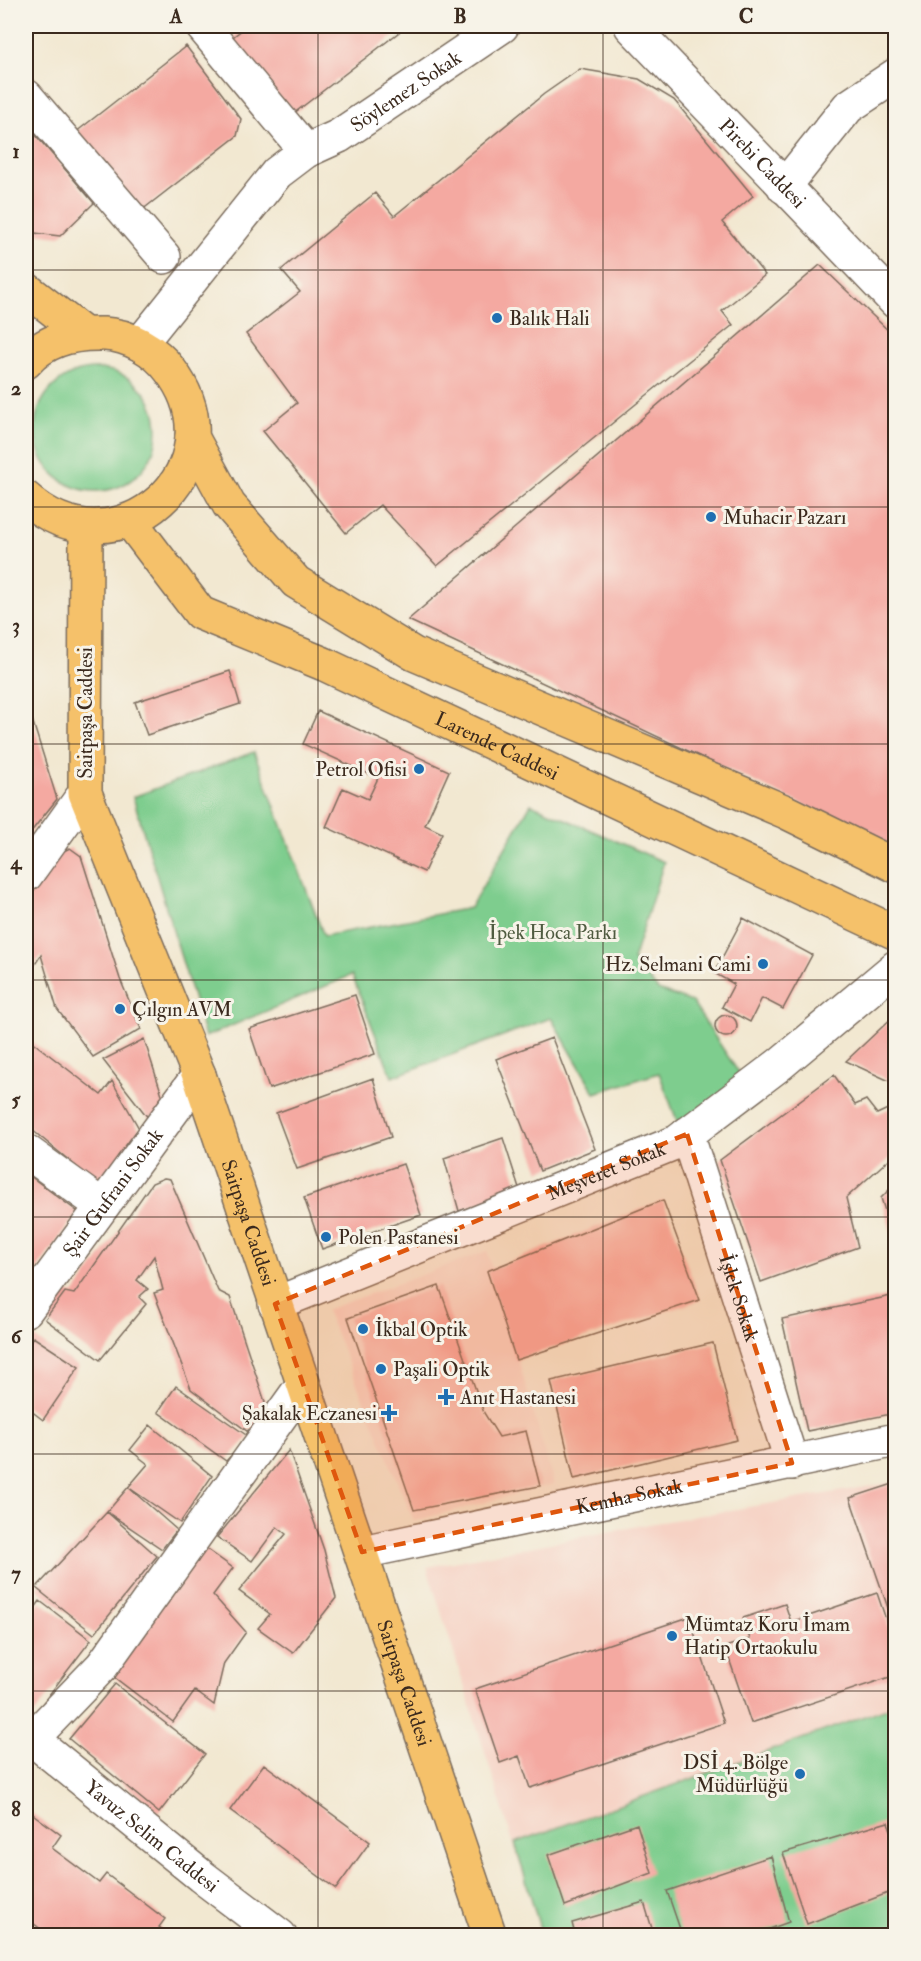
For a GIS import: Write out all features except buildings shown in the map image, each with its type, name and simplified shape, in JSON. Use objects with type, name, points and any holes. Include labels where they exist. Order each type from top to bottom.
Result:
[{"type":"main road","points":[[26,289],[82,333]]},
{"type":"main road","points":[[26,362],[54,341],[82,333],[112,334],[140,344],[163,360],[180,382],[190,409],[192,437],[186,464],[173,488],[154,507],[130,521],[109,526],[86,527],[40,511],[26,498]]},
{"type":"main road","points":[[192,437],[229,505],[296,582],[414,654],[786,812],[896,867]]},
{"type":"main road","name":"Larende Caddesi","points":[[130,521],[200,612],[324,664],[896,933]]},
{"type":"main road","name":"Saitpaşa Caddesi","points":[[86,527],[85,793],[199,1075],[302,1386],[362,1552],[486,1927]]},
{"type":"street","points":[[202,26],[306,151]]},
{"type":"street","name":"Söylemez Sokak","points":[[140,344],[277,172],[306,151],[339,136],[502,26]]},
{"type":"street","name":"Pirebi Caddesi","points":[[631,26],[896,302]]},
{"type":"street","points":[[784,187],[848,107],[896,75]]},
{"type":"street","points":[[26,96],[164,257]]},
{"type":"street","points":[[26,874],[85,793]]},
{"type":"street","name":"Meşveret Sokak","points":[[275,1304],[678,1142],[780,1064],[896,967]]},
{"type":"street","name":"Şair Gufrani Sokak","points":[[26,1310],[101,1205],[199,1075]]},
{"type":"street","name":"İşlek Sokak","points":[[687,1134],[792,1463]]},
{"type":"street","points":[[26,1151],[101,1205]]},
{"type":"street","points":[[27,1739],[102,1666],[302,1386]]},
{"type":"street","name":"Kemha Sokak","points":[[362,1552],[896,1440]]},
{"type":"street","name":"Yavuz Selim Caddesi","points":[[27,1739],[280,1935]]},
{"type":"highlighted area","points":[[687,1134],[792,1463],[362,1552],[275,1304]]},
{"type":"shaded area","name":"Anıt Hastanesi","points":[[487,1251],[554,1484],[414,1521],[326,1310]]},
{"type":"shaded area","name":"Mümtaz Koru İmam Hatip Ortaokulu","points":[[895,1482],[895,1935],[542,1935],[427,1567],[644,1525]]},
{"type":"green space","points":[[96,369],[119,374],[139,387],[152,407],[157,430],[152,453],[139,473],[119,486],[96,491],[73,486],[53,473],[40,453],[35,430],[40,407],[53,387],[73,374]]},
{"type":"green space","name":"İpek Hoca Parkı","points":[[254,752],[324,936],[470,908],[531,804],[664,862],[633,960],[658,990],[692,1002],[743,1079],[679,1126],[659,1073],[595,1093],[551,1018],[392,1077],[352,975],[205,1037],[133,797]]},
{"type":"green space","name":"DSİ 4. Bölge Müdürlüğü","points":[[895,1705],[895,1935],[542,1935],[515,1843]]},
{"type":"place","name":"Balık Hali","points":[[497,318]]},
{"type":"place","name":"Muhacir Pazarı","points":[[711,517]]},
{"type":"place","name":"Petrol Ofisi","points":[[419,769]]},
{"type":"place","name":"Hz. Selmani Cami","points":[[763,964]]},
{"type":"place","name":"Çılgın AVM","points":[[120,1009]]},
{"type":"place","name":"Polen Pastanesi","points":[[326,1237]]},
{"type":"place","name":"İkbal Optik","points":[[363,1329]]},
{"type":"place","name":"Paşali Optik","points":[[381,1369]]},
{"type":"place","name":"Anıt Hastanesi","points":[[446,1397]]},
{"type":"place","name":"Şakalak Eczanesi","points":[[389,1413]]},
{"type":"place","name":"Mümtaz Koru İmam Hatip Ortaokulu","points":[[672,1636]]},
{"type":"place","name":"DSİ 4. Bölge Müdürlüğü","points":[[800,1774]]}]
